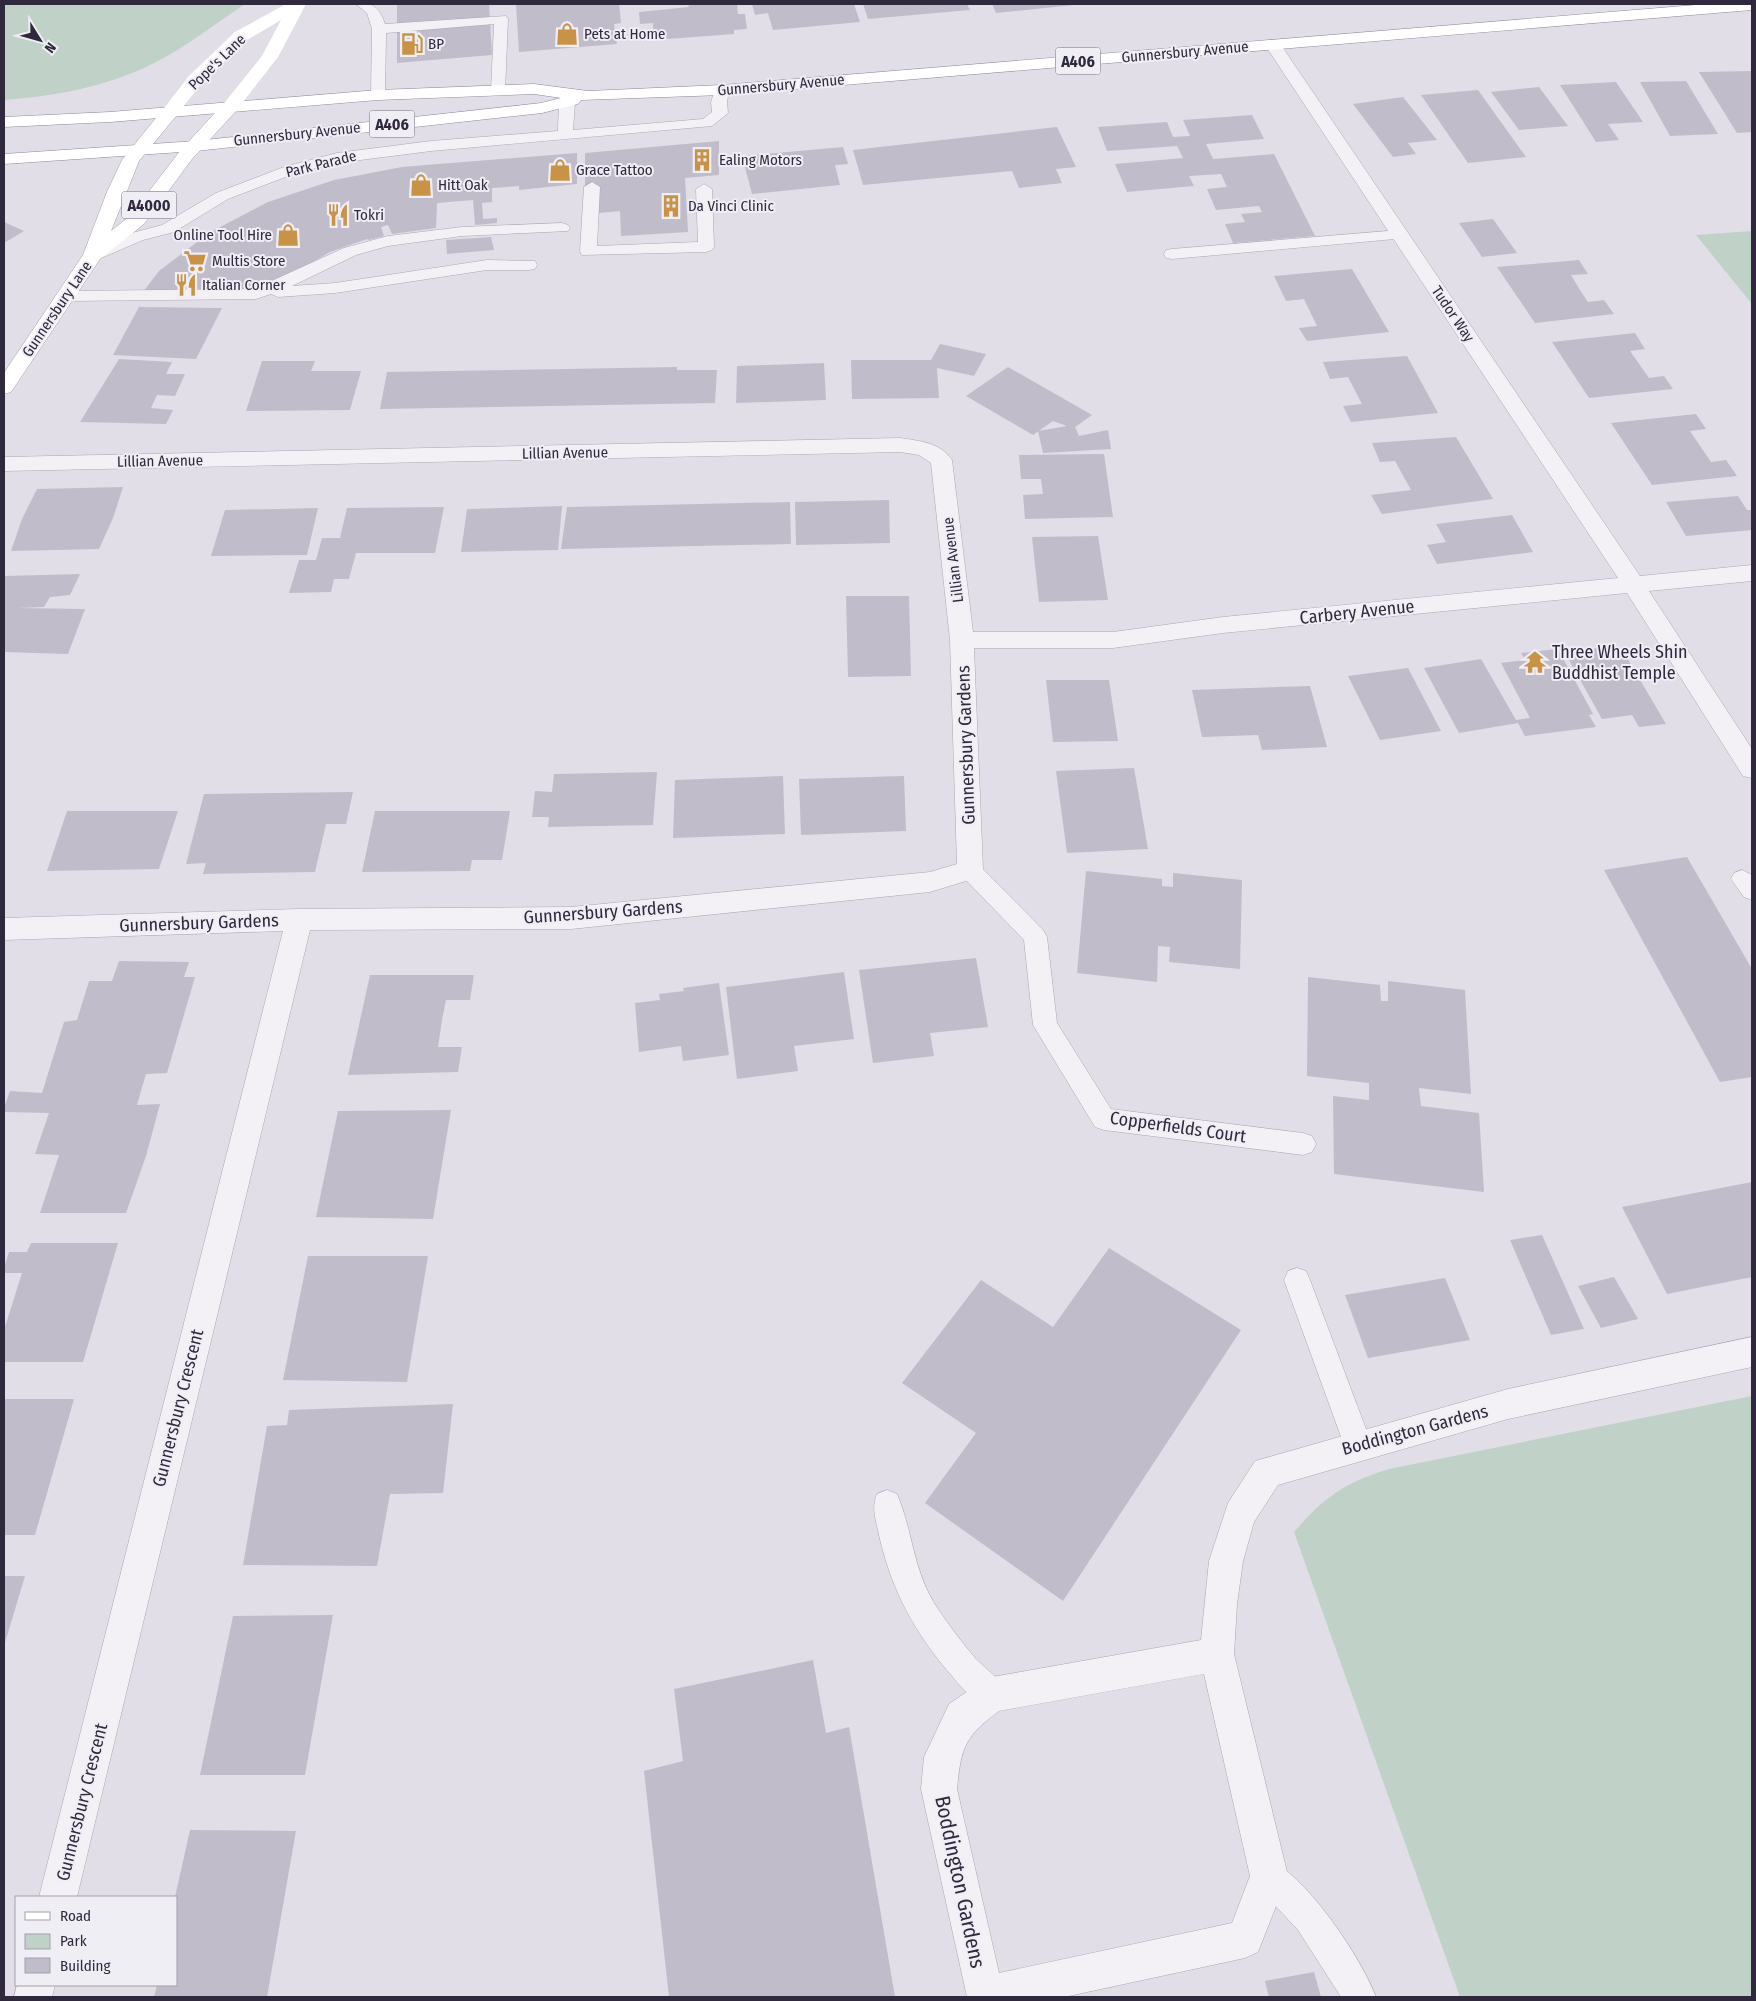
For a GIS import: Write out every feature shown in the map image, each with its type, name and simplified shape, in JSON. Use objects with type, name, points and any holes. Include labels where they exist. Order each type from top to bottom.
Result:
[{"type":"main road","name":"Pope's Lane","points":[[230,107],[270,57],[297,4]]},
{"type":"main road","name":"Pope's Lane","points":[[170,112],[195,80],[241,36],[297,4]]},
{"type":"main road","name":"Gunnersbury Avenue","points":[[4,122],[170,112],[378,95],[534,90],[588,96],[722,90],[1752,5]]},
{"type":"main road","name":"Gunnersbury Avenue","points":[[4,159],[196,146],[542,108],[588,96]]},
{"type":"main road","name":"Gunnersbury Lane","points":[[93,255],[137,220],[230,107]]},
{"type":"main road","name":"Gunnersbury Lane","points":[[4,388],[93,255],[116,192],[138,150],[170,112]]},
{"type":"street","name":"Tudor Way","points":[[1273,45],[1633,584]]},
{"type":"street","name":"Lillian Avenue","points":[[4,464],[515,455],[900,445],[925,449],[940,460],[962,640]]},
{"type":"street","name":"Carbery Avenue","points":[[962,640],[1113,640],[1223,625],[1752,573]]},
{"type":"street","points":[[1633,584],[1752,769]]},
{"type":"street","name":"Gunnersbury Gardens","points":[[4,929],[299,920],[571,918],[930,882],[970,870],[962,640]]},
{"type":"street","name":"Gunnersbury Crescent","points":[[58,1896],[299,920]]},
{"type":"street","name":"Boddington Gardens","points":[[1217,1654],[992,1695],[962,1717],[942,1757],[939,1789],[985,1996],[1245,1939],[1269,1876],[1217,1654],[1220,1604],[1226,1561],[1240,1515],[1267,1472],[1508,1404],[1752,1352]]},
{"type":"lane","points":[[363,4],[373,11],[379,29],[378,95]]},
{"type":"lane","points":[[498,91],[500,4]]},
{"type":"lane","points":[[379,29],[501,19]]},
{"type":"lane","name":"Park Parade","points":[[93,255],[138,236],[168,229],[222,196],[290,170],[338,158],[430,146],[707,123],[720,114],[722,90]]},
{"type":"lane","points":[[565,134],[567,102]]},
{"type":"lane","points":[[594,133],[594,152]]},
{"type":"lane","points":[[592,187],[588,251],[706,247],[704,190]]},
{"type":"lane","points":[[256,294],[279,287],[328,260],[389,241],[412,237],[493,230],[562,228]]},
{"type":"lane","points":[[1172,254],[1400,235]]},
{"type":"lane","points":[[67,296],[256,294],[335,288],[486,265],[529,264]]},
{"type":"lane","name":"Copperfields Court","points":[[970,870],[1035,937],[1045,1025],[1104,1119],[1302,1144]]},
{"type":"lane","points":[[1297,1280],[1358,1445]]},
{"type":"lane","points":[[887,1504],[902,1569],[919,1605],[970,1676],[992,1695]]},
{"type":"lane","points":[[1269,1876],[1310,1918],[1335,1955],[1359,1997]]},
{"type":"green space","points":[[4,4],[245,4],[176,51],[134,72],[80,89],[4,100]]},
{"type":"green space","points":[[1752,231],[1752,304],[1696,235]]},
{"type":"green space","points":[[1752,1396],[1752,1997],[1460,1997],[1294,1532],[1315,1509],[1337,1492],[1360,1479],[1389,1469]]},
{"type":"building","points":[[397,4],[489,4],[492,55],[397,63]]},
{"type":"building","name":"Pets at Home","points":[[516,4],[619,4],[621,23],[614,24],[617,44],[519,52]]},
{"type":"building","points":[[688,4],[737,4],[738,14],[745,14],[747,29],[734,30],[734,34],[654,40],[653,23],[640,24],[639,12],[689,7]]},
{"type":"building","points":[[752,4],[854,4],[860,22],[773,30],[768,13],[755,15]]},
{"type":"building","points":[[863,4],[967,4],[970,10],[868,19]]},
{"type":"building","points":[[992,4],[1074,4],[1074,5],[996,13]]},
{"type":"building","points":[[1752,71],[1752,132],[1737,133],[1699,72]]},
{"type":"building","points":[[1686,81],[1718,134],[1670,136],[1640,82]]},
{"type":"building","points":[[1616,82],[1643,122],[1608,124],[1619,140],[1596,142],[1560,85]]},
{"type":"building","points":[[1539,87],[1568,126],[1519,130],[1491,92]]},
{"type":"building","points":[[1478,90],[1526,157],[1468,163],[1421,95]]},
{"type":"building","points":[[1403,97],[1437,140],[1408,143],[1416,154],[1393,157],[1353,104]]},
{"type":"building","points":[[1252,115],[1264,139],[1206,144],[1213,159],[1274,154],[1315,236],[1233,243],[1225,224],[1245,222],[1241,214],[1262,212],[1259,206],[1216,210],[1207,189],[1227,187],[1221,174],[1189,176],[1194,186],[1127,192],[1115,164],[1183,158],[1177,146],[1107,151],[1098,127],[1167,122],[1173,137],[1190,136],[1183,120]]},
{"type":"building","points":[[1057,127],[1076,167],[1056,169],[1062,183],[1019,188],[1012,171],[863,185],[853,150]]},
{"type":"building","points":[[719,141],[719,175],[685,178],[688,232],[621,236],[620,211],[599,213],[585,188],[585,153]]},
{"type":"building","points":[[843,147],[848,164],[835,165],[840,185],[752,194],[742,156]]},
{"type":"building","points":[[577,153],[577,184],[519,190],[519,186],[492,188],[492,202],[482,203],[483,219],[497,218],[497,223],[475,225],[473,200],[437,203],[436,228],[392,234],[388,225],[381,227],[384,236],[367,239],[330,252],[279,282],[241,290],[143,292],[159,271],[209,233],[268,202],[334,180],[402,167]]},
{"type":"building","points":[[1493,219],[1517,253],[1482,257],[1459,223]]},
{"type":"building","points":[[4,222],[24,231],[4,243]]},
{"type":"building","points":[[491,237],[494,250],[447,254],[446,240]]},
{"type":"building","points":[[1579,260],[1588,274],[1571,275],[1580,290],[1588,302],[1604,300],[1614,314],[1535,323],[1497,267]]},
{"type":"building","points":[[1352,269],[1389,332],[1307,341],[1299,328],[1317,326],[1304,299],[1286,301],[1274,276]]},
{"type":"building","points":[[139,307],[222,308],[196,359],[113,355]]},
{"type":"building","points":[[1635,333],[1645,349],[1630,351],[1649,378],[1664,376],[1673,389],[1589,398],[1552,342]]},
{"type":"building","points":[[940,344],[986,354],[974,376],[937,368],[939,398],[852,399],[851,360],[931,360]]},
{"type":"building","points":[[1407,356],[1438,413],[1351,422],[1343,406],[1362,404],[1348,377],[1330,379],[1323,362]]},
{"type":"building","points":[[119,359],[172,362],[166,374],[185,374],[175,396],[157,395],[151,408],[173,410],[166,424],[80,422]]},
{"type":"building","points":[[262,361],[315,361],[311,371],[361,371],[350,410],[246,411]]},
{"type":"building","points":[[824,363],[826,400],[736,403],[737,366]]},
{"type":"building","points":[[677,367],[677,370],[717,370],[715,403],[380,409],[387,372]]},
{"type":"building","points":[[1008,367],[1092,415],[1075,427],[1079,436],[1108,430],[1111,449],[1043,453],[1038,431],[1033,435],[966,396]],"holes":[[[1053,421],[1067,426],[1039,431]]]},
{"type":"building","points":[[1696,414],[1706,429],[1690,431],[1711,462],[1726,460],[1737,476],[1652,485],[1611,423]]},
{"type":"building","points":[[1456,437],[1493,499],[1382,514],[1371,495],[1411,490],[1395,461],[1380,462],[1372,443]]},
{"type":"building","points":[[1104,454],[1113,517],[1025,519],[1023,495],[1043,494],[1041,479],[1021,479],[1019,455]]},
{"type":"building","points":[[123,487],[113,518],[99,549],[11,551],[22,519],[37,489]]},
{"type":"building","points":[[1738,496],[1747,510],[1752,510],[1752,530],[1686,536],[1666,502]]},
{"type":"building","points":[[889,500],[890,543],[796,545],[795,502]]},
{"type":"building","points":[[790,502],[791,544],[561,549],[567,507]]},
{"type":"building","points":[[562,506],[558,550],[461,552],[467,509]]},
{"type":"building","points":[[444,507],[435,553],[356,553],[349,579],[334,579],[331,592],[289,593],[299,560],[316,560],[322,538],[340,538],[347,508]]},
{"type":"building","points":[[318,508],[307,555],[211,556],[225,510]]},
{"type":"building","points":[[1512,515],[1533,552],[1437,564],[1427,545],[1446,542],[1436,524]]},
{"type":"building","points":[[1098,536],[1108,600],[1039,602],[1032,537]]},
{"type":"building","points":[[80,574],[70,595],[50,597],[44,607],[17,608],[85,609],[68,654],[4,652],[4,576]]},
{"type":"building","points":[[846,596],[909,596],[911,676],[848,677]]},
{"type":"building","points":[[1598,648],[1601,654],[1623,651],[1666,724],[1639,727],[1632,715],[1602,719],[1565,653]]},
{"type":"building","points":[[1558,649],[1593,714],[1589,715],[1596,727],[1525,736],[1518,723],[1459,733],[1424,668],[1481,659],[1516,720],[1530,718],[1501,663],[1525,660],[1521,653]]},
{"type":"building","points":[[1408,668],[1441,731],[1380,740],[1348,676]]},
{"type":"building","points":[[1046,680],[1109,680],[1118,741],[1053,742]]},
{"type":"building","points":[[1310,686],[1327,747],[1262,750],[1258,735],[1202,737],[1192,690]]},
{"type":"building","points":[[1134,768],[1148,849],[1067,853],[1056,771]]},
{"type":"building","points":[[657,772],[653,825],[548,827],[549,817],[532,817],[535,791],[552,792],[554,774]]},
{"type":"building","points":[[783,776],[785,834],[673,838],[675,780]]},
{"type":"building","points":[[904,776],[906,831],[801,835],[799,779]]},
{"type":"building","points":[[353,792],[346,824],[326,824],[315,872],[203,874],[206,863],[186,864],[204,794]]},
{"type":"building","points":[[67,811],[178,811],[159,869],[47,871]]},
{"type":"building","points":[[375,811],[510,811],[502,860],[472,860],[470,871],[362,872]]},
{"type":"building","points":[[1687,857],[1752,969],[1752,1077],[1720,1082],[1604,870]]},
{"type":"building","points":[[1086,871],[1162,879],[1162,886],[1173,887],[1173,873],[1242,880],[1240,969],[1169,962],[1170,947],[1158,946],[1157,982],[1077,973]]},
{"type":"building","points":[[976,958],[988,1027],[930,1033],[934,1056],[873,1063],[859,970]]},
{"type":"building","points":[[119,961],[189,962],[184,977],[195,977],[167,1073],[146,1074],[137,1105],[160,1104],[146,1156],[126,1213],[40,1213],[59,1155],[35,1154],[49,1113],[4,1112],[4,1108],[10,1091],[42,1093],[64,1022],[77,1020],[89,981],[112,981]]},
{"type":"building","points":[[844,972],[854,1039],[794,1046],[798,1071],[737,1079],[726,987]]},
{"type":"building","points":[[370,975],[474,975],[470,1000],[446,1000],[442,1020],[438,1047],[462,1047],[458,1072],[348,1075]]},
{"type":"building","points":[[1308,977],[1380,985],[1381,1001],[1388,1001],[1388,981],[1465,990],[1471,1094],[1419,1088],[1421,1106],[1479,1113],[1484,1192],[1334,1174],[1333,1096],[1369,1100],[1369,1083],[1307,1076]]},
{"type":"building","points":[[719,983],[729,1055],[683,1061],[681,1046],[639,1052],[635,1003],[660,1000],[659,994],[684,991],[683,988]]},
{"type":"building","points":[[451,1110],[433,1219],[316,1217],[338,1111]]},
{"type":"building","points":[[1752,1182],[1752,1277],[1667,1294],[1622,1207]]},
{"type":"building","points":[[1542,1235],[1584,1329],[1551,1335],[1510,1240]]},
{"type":"building","points":[[31,1243],[118,1243],[83,1362],[4,1362],[4,1330],[22,1273],[4,1273],[4,1268],[9,1252],[27,1252]]},
{"type":"building","points":[[1109,1248],[1241,1330],[1063,1601],[925,1503],[976,1433],[902,1383],[981,1280],[1053,1327]]},
{"type":"building","points":[[308,1256],[428,1256],[407,1382],[283,1380]]},
{"type":"building","points":[[1614,1277],[1638,1319],[1601,1328],[1578,1286]]},
{"type":"building","points":[[1445,1278],[1470,1340],[1368,1358],[1345,1295]]},
{"type":"building","points":[[4,1399],[74,1399],[35,1535],[4,1535]]},
{"type":"building","points":[[453,1404],[443,1493],[390,1494],[377,1566],[243,1565],[267,1426],[287,1425],[289,1410]]},
{"type":"building","points":[[4,1576],[25,1576],[4,1646]]},
{"type":"building","points":[[333,1615],[305,1775],[200,1775],[233,1616]]},
{"type":"building","points":[[813,1660],[826,1733],[849,1727],[895,1997],[669,1997],[644,1771],[683,1761],[674,1689]]},
{"type":"building","points":[[190,1830],[296,1831],[267,1997],[154,1997],[157,1986],[178,1986],[178,1896],[175,1896]]},
{"type":"building","points":[[1314,1972],[1321,1997],[1269,1997],[1265,1981]]},
{"type":"place","name":"Pets at Home","points":[[567,34]]},
{"type":"place","name":"BP","points":[[412,44]]},
{"type":"place","name":"Ealing Motors","points":[[702,160]]},
{"type":"place","name":"Grace Tattoo","points":[[560,170]]},
{"type":"place","name":"Hitt Oak","points":[[421,185]]},
{"type":"place","name":"Da Vinci Clinic","points":[[671,206]]},
{"type":"place","name":"Tokri","points":[[338,215]]},
{"type":"place","name":"Online Tool Hire","points":[[288,235]]},
{"type":"place","name":"Multis Store","points":[[195,261]]},
{"type":"place","name":"Italian Corner","points":[[186,285]]},
{"type":"place","name":"Three Wheels Shin Buddhist Temple","points":[[1535,662]]}]
